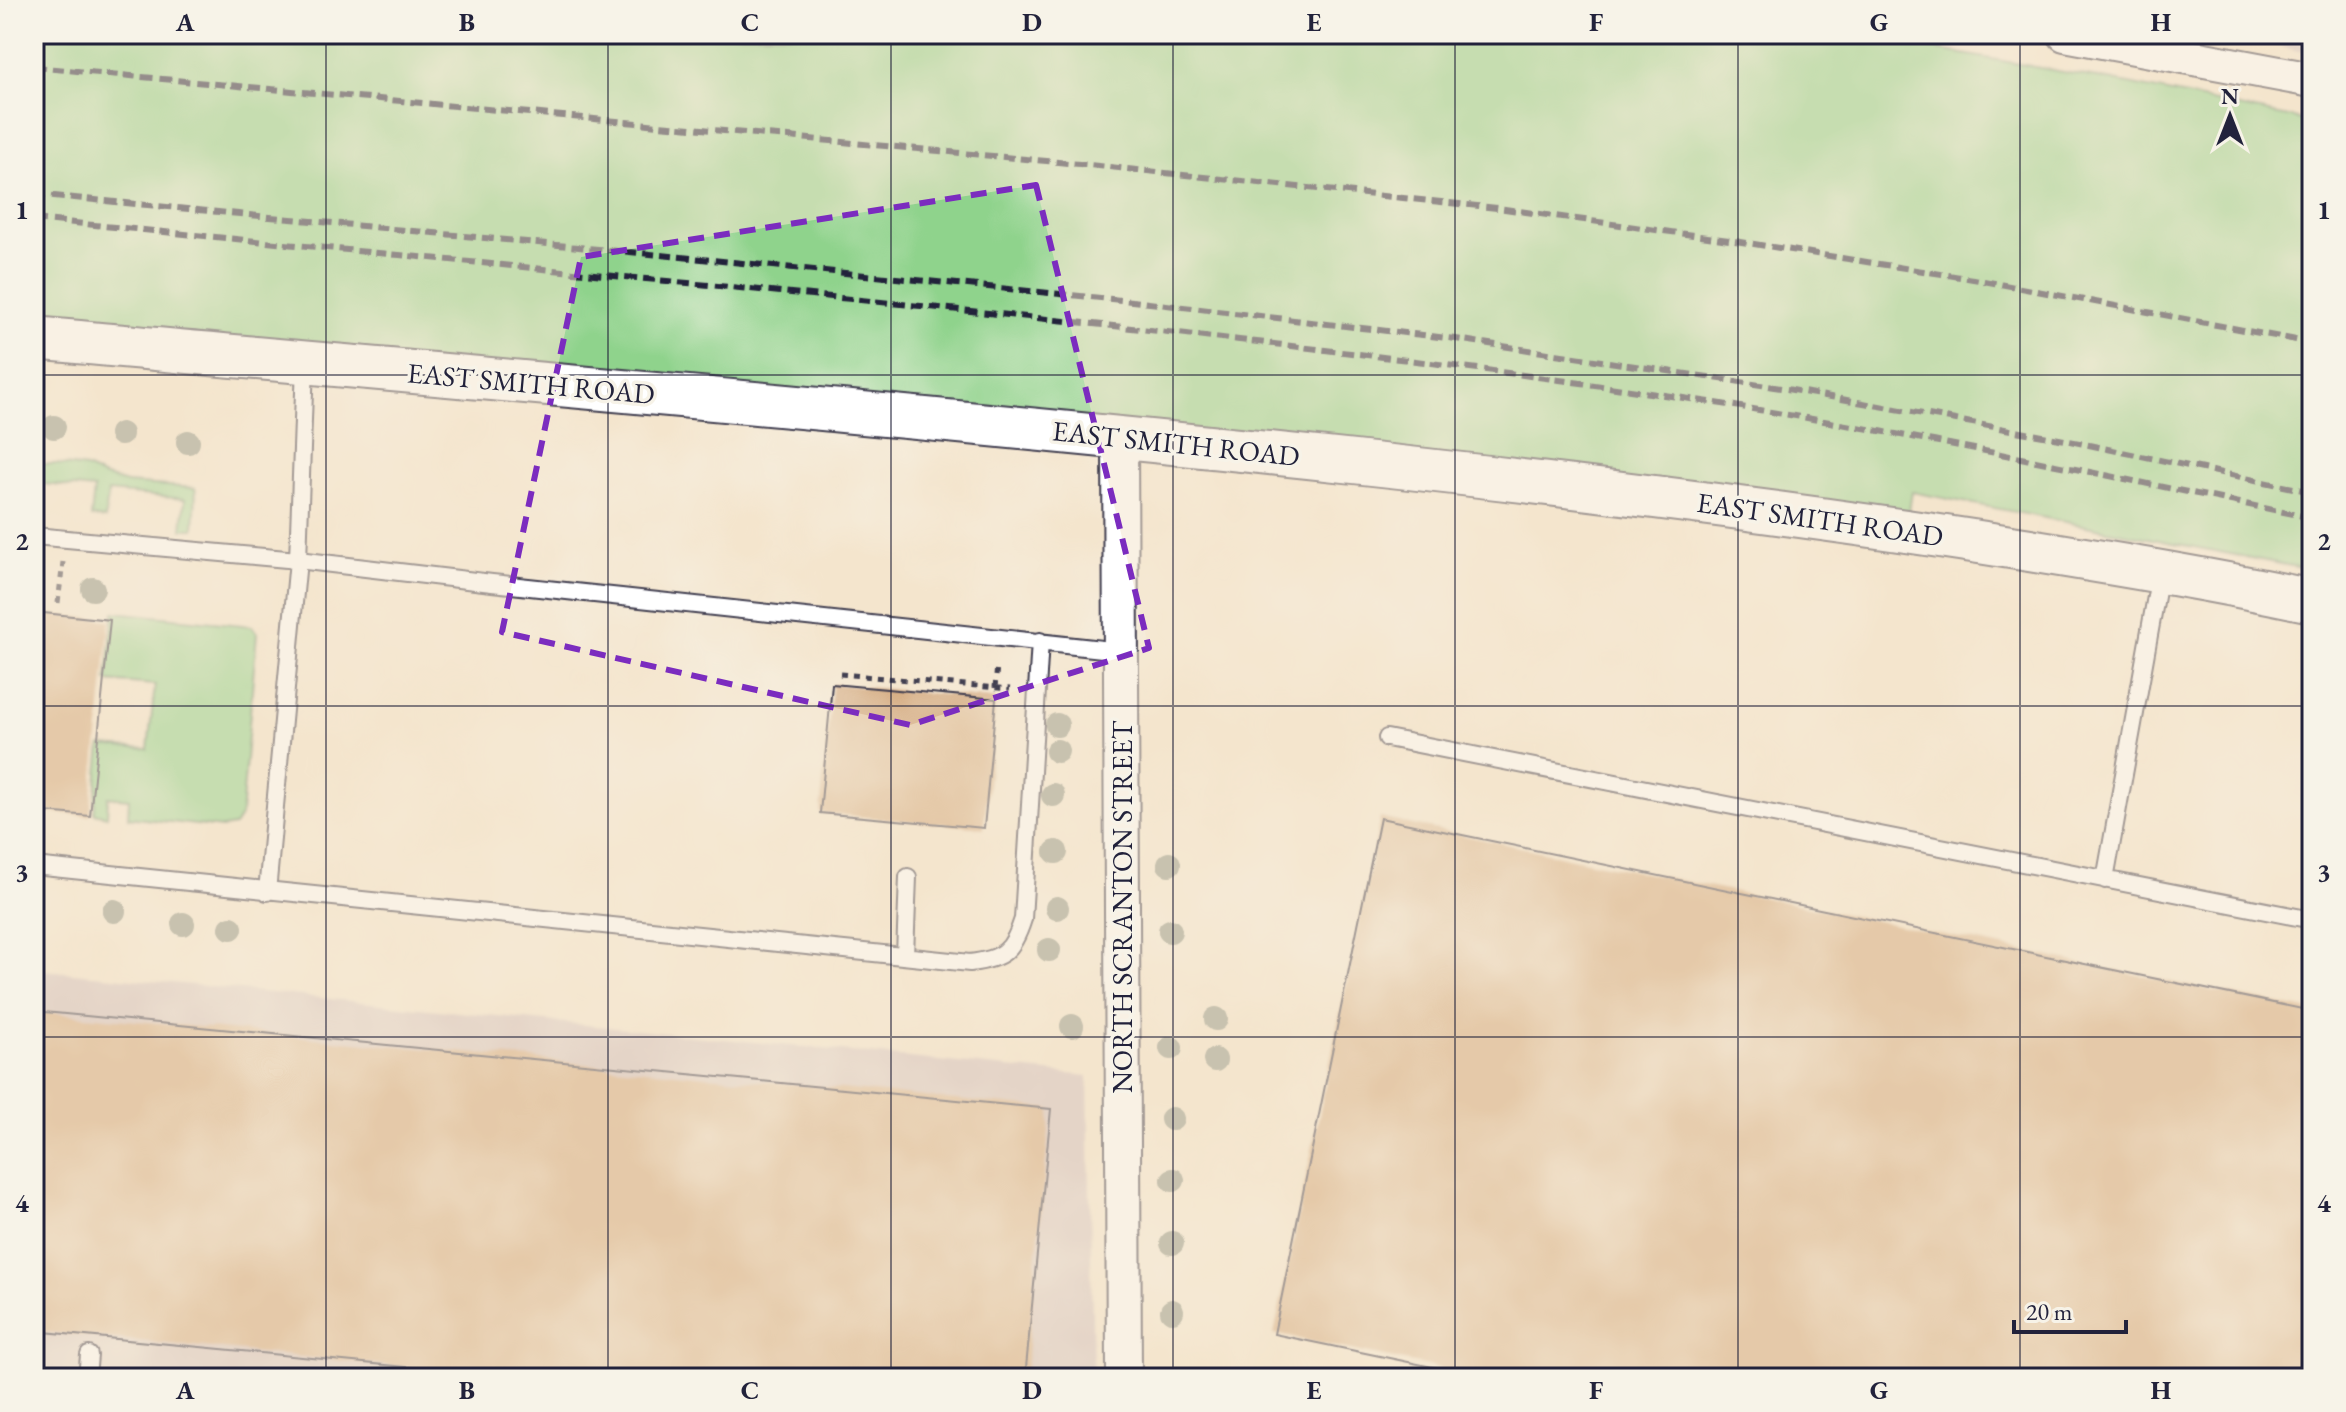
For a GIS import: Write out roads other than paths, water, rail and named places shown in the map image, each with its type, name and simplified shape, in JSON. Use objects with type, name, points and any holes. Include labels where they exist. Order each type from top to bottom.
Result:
[{"type":"street","points":[[2065,34],[2312,80]]},
{"type":"street","name":"EAST SMITH ROAD","points":[[34,338],[1120,437],[1715,504],[1911,531],[2161,572],[2312,601]]},
{"type":"street","name":"NORTH SCRANTON STREET","points":[[1120,437],[1124,1378]]},
{"type":"lane","points":[[267,892],[298,560],[305,362]]},
{"type":"lane","points":[[34,536],[298,560],[1121,651]]},
{"type":"lane","points":[[2105,880],[2161,572]]},
{"type":"lane","points":[[34,866],[970,963],[995,960],[1008,950],[1018,936],[1023,919],[1040,641]]},
{"type":"lane","points":[[1387,738],[2312,920]]},
{"type":"lane","points":[[905,955],[908,877]]},
{"type":"lane","points":[[87,1378],[89,1355]]},
{"type":"railway","points":[[34,67],[1090,165],[1497,208],[1729,240],[1973,279],[2312,343]]},
{"type":"railway","points":[[34,194],[1132,301],[1456,339],[1787,389],[2065,440],[2312,492]]},
{"type":"railway","points":[[34,219],[1006,315],[1453,366],[1836,423],[2312,518]]}]
